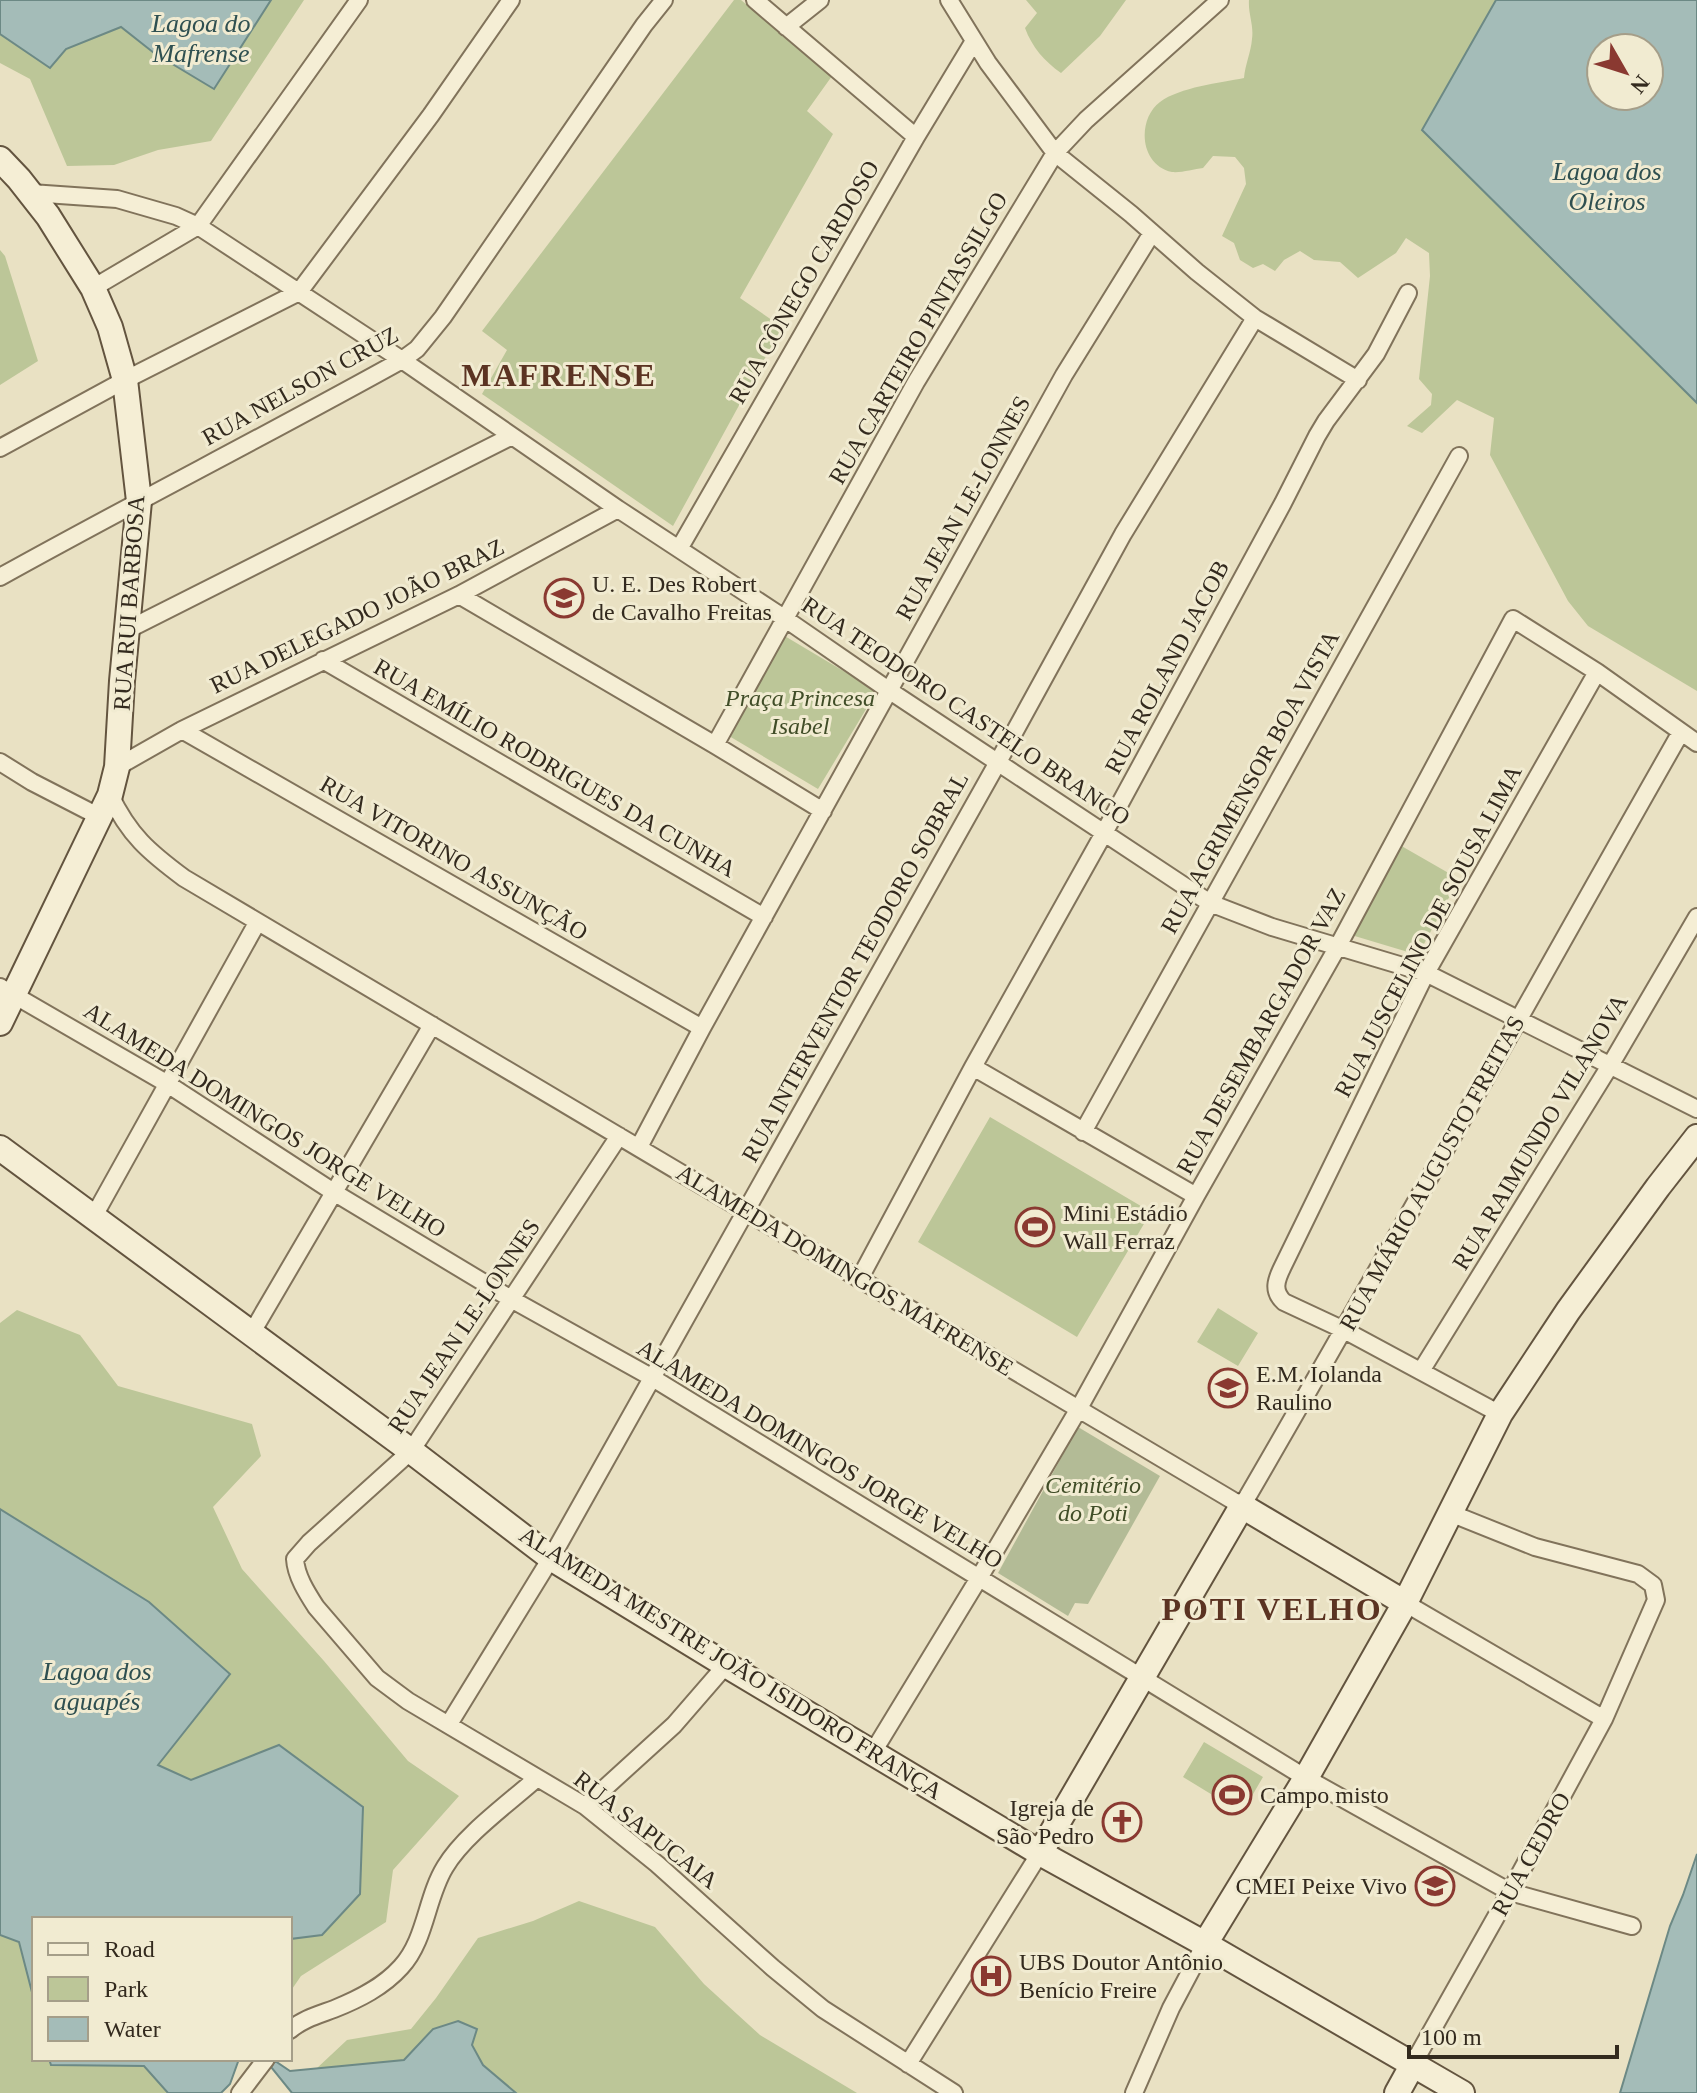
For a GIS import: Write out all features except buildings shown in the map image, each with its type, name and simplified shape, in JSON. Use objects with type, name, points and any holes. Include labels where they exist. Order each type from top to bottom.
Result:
[{"type":"street","points":[[93,288],[198,226],[359,0]]},
{"type":"street","points":[[0,448],[125,380],[299,292],[431,115],[511,0]]},
{"type":"street","name":"RUA NELSON CRUZ","points":[[0,577],[242,448],[417,349],[443,317],[664,0]]},
{"type":"street","points":[[755,0],[916,137]]},
{"type":"street","points":[[786,27],[820,0]]},
{"type":"street","points":[[949,0],[974,41],[1055,153],[1255,318],[1358,380]]},
{"type":"street","name":"RUA CARTEIRO PINTASSILGO","points":[[715,745],[916,382],[1055,153],[1086,120],[1220,0]]},
{"type":"street","name":"RUA CÔNEGO CARDOSO","points":[[679,549],[974,41]]},
{"type":"street","name":"RUA RUI BARBOSA","points":[[0,159],[31,193],[69,247],[93,288],[110,327],[125,380],[139,501],[117,767],[105,806],[6,991],[0,1023]]},
{"type":"street","name":"RUA TEODORO CASTELO BRANCO","points":[[31,193],[117,199],[165,212],[198,226],[1210,903],[1272,927],[1426,973],[1697,1109]]},
{"type":"street","name":"RUA JEAN LE-LONNES","points":[[639,1147],[1064,375],[1152,233]]},
{"type":"street","name":"RUA ROLAND JACOB","points":[[860,1278],[1317,436],[1376,354],[1408,293]]},
{"type":"street","name":"RUA INTERVENTOR TEODORO SOBRAL","points":[[449,1724],[551,1558],[1123,534],[1255,318]]},
{"type":"street","points":[[127,630],[512,436]]},
{"type":"street","name":"RUA AGRIMENSOR BOA VISTA","points":[[1083,1132],[1459,456]]},
{"type":"street","name":"RUA DELEGADO JOÃO BRAZ","points":[[117,767],[182,730],[459,595],[618,509]]},
{"type":"street","points":[[459,595],[823,811]]},
{"type":"street","name":"RUA DESEMBARGADOR VAZ","points":[[873,1752],[1078,1410],[1337,948],[1513,619],[1597,672]]},
{"type":"street","name":"RUA EMÍLIO RODRIGUES DA CUNHA","points":[[323,660],[764,917]]},
{"type":"street","points":[[1597,672],[1697,743]]},
{"type":"street","name":"RUA JUSCELINO DE SOUSA LIMA","points":[[1344,1330],[1284,1302],[1276,1291],[1278,1277],[1426,973],[1597,672]]},
{"type":"street","name":"RUA VITORINO ASSUNÇÃO","points":[[182,730],[702,1028]]},
{"type":"street","name":"RUA MÁRIO AUGUSTO FREITAS","points":[[908,2064],[1040,1853],[1242,1506],[1681,732]]},
{"type":"street","points":[[0,762],[32,782],[105,806]]},
{"type":"street","name":"ALAMEDA DOMINGOS MAFRENSE","points":[[105,806],[121,818],[156,857],[257,923],[1604,1719]]},
{"type":"street","name":"RUA RAIMUNDO VILANOVA","points":[[1421,1371],[1611,1064],[1697,917]]},
{"type":"street","points":[[94,1216],[257,923]]},
{"type":"street","name":"ALAMEDA DOMINGOS JORGE VELHO","points":[[6,991],[166,1083],[335,1193],[511,1299],[651,1377],[1306,1778],[1510,1892],[1632,1926]]},
{"type":"street","points":[[251,1334],[432,1025]]},
{"type":"street","points":[[973,1067],[1196,1196]]},
{"type":"street","name":"RUA JEAN LE-LONNES","points":[[295,1559],[411,1451],[619,1136]]},
{"type":"street","points":[[1134,2093],[1171,2008],[1205,1944],[1306,1778],[1405,1603],[1500,1414],[1568,1311],[1697,1137]]},
{"type":"street","name":"ALAMEDA MESTRE JOÃO ISIDORO FRANÇA","points":[[0,1148],[551,1558],[1040,1853],[1205,1944],[1462,2093]]},
{"type":"street","points":[[1344,1330],[1500,1414]]},
{"type":"street","name":"RUA CEDRO","points":[[1397,2093],[1604,1719],[1656,1600],[1653,1585],[1638,1574],[1535,1547],[1450,1513]]},
{"type":"street","name":"RUA SAPUCAIA","points":[[295,1559],[307,1594],[377,1678],[408,1701],[585,1806],[657,1864],[823,2009],[954,2093]]},
{"type":"street","points":[[585,1806],[674,1725],[726,1665]]},
{"type":"street","points":[[292,2028],[302,2021],[372,1991],[403,1965],[413,1950],[437,1882],[447,1864],[466,1842],[537,1778]]},
{"type":"street","points":[[240,2093],[264,2061]]},
{"type":"green space","points":[[271,0],[304,0],[211,141],[158,150],[114,165],[67,166],[30,79],[0,63],[0,34],[50,68],[66,49],[122,27],[154,53],[214,89]]},
{"type":"green space","points":[[734,0],[741,0],[832,76],[807,111],[833,134],[740,298],[782,327],[673,526],[482,394],[507,350],[482,331]]},
{"type":"green space","points":[[1026,0],[1126,0],[1100,36],[1061,73],[1039,53],[1028,35],[1025,28],[1037,13]]},
{"type":"green space","points":[[1249,0],[1697,0],[1697,691],[1588,626],[1568,601],[1490,455],[1494,418],[1457,400],[1422,433],[1407,426],[1431,405],[1432,394],[1419,379],[1430,276],[1429,253],[1406,238],[1396,253],[1358,278],[1340,262],[1314,260],[1300,251],[1284,260],[1275,271],[1263,264],[1253,268],[1240,260],[1234,243],[1222,236],[1246,184],[1244,168],[1235,157],[1213,156],[1203,168],[1176,172],[1161,168],[1153,160],[1145,141],[1145,130],[1153,110],[1168,97],[1189,89],[1244,78],[1252,34]]},
{"type":"green space","points":[[0,250],[5,256],[38,361],[0,385]]},
{"type":"green space","name":"Praça Princesa Isabel","points":[[783,635],[877,691],[818,789],[724,733]]},
{"type":"green space","points":[[1398,844],[1459,879],[1418,955],[1348,934]]},
{"type":"green space","name":"Mini Estádio Wall Ferraz","points":[[990,1117],[1151,1212],[1077,1337],[918,1242]]},
{"type":"green space","points":[[1218,1308],[1258,1333],[1238,1366],[1197,1342]]},
{"type":"green space","points":[[17,1310],[80,1335],[118,1386],[252,1424],[261,1456],[213,1507],[242,1569],[408,1761],[459,1796],[393,1870],[386,1922],[301,1976],[292,1989],[292,1939],[322,1935],[279,1745],[191,1780],[157,1764],[149,1602],[0,1509],[0,1323]]},
{"type":"green space","name":"Cemitério do Poti","points":[[1078,1427],[1160,1476],[1088,1604],[1075,1603],[1068,1616],[998,1573]]},
{"type":"green space","name":"Campo misto","points":[[1204,1742],[1263,1777],[1242,1813],[1183,1777]]},
{"type":"green space","points":[[579,1901],[655,1927],[704,1984],[760,2035],[857,2093],[516,2093],[483,2065],[472,2045],[433,2029],[404,2060],[316,2069],[347,2040],[411,2029],[478,1938],[533,1921]]},
{"type":"green space","points":[[0,1935],[19,1942],[32,1992],[32,2061],[50,2061],[51,2065],[144,2066],[168,2093],[0,2093]]},
{"type":"water","name":"Lagoa do Mafrense","points":[[0,0],[271,0],[214,89],[154,53],[121,27],[66,49],[50,68],[0,34]]},
{"type":"water","name":"Lagoa dos Oleiros","points":[[1496,0],[1697,0],[1697,403],[1422,130]]},
{"type":"water","name":"Lagoa dos aguapés","points":[[0,1509],[149,1602],[230,1674],[158,1765],[191,1780],[279,1745],[363,1807],[360,1894],[322,1935],[292,1939],[292,1917],[32,1917],[32,1992],[19,1942],[0,1935]]},
{"type":"water","points":[[1697,1854],[1697,2093],[1620,2093],[1670,1926]]},
{"type":"water","points":[[458,2021],[477,2029],[472,2045],[483,2065],[516,2093],[292,2093],[271,2067],[275,2061],[290,2071],[404,2060],[433,2029]]},
{"type":"water","points":[[50,2061],[238,2061],[230,2084],[221,2093],[168,2093],[144,2066],[51,2065]]},
{"type":"place","name":"U. E. Des Robert de Cavalho Freitas","points":[[564,598]]},
{"type":"place","name":"Mini Estádio Wall Ferraz","points":[[1035,1227]]},
{"type":"place","name":"E.M. Iolanda Raulino","points":[[1228,1388]]},
{"type":"place","name":"Campo misto","points":[[1232,1795]]},
{"type":"place","name":"Igreja de São Pedro","points":[[1122,1822]]},
{"type":"place","name":"CMEI Peixe Vivo","points":[[1435,1886]]},
{"type":"place","name":"UBS Doutor Antônio Benício Freire","points":[[991,1976]]},
{"type":"district","name":"MAFRENSE","points":[[559,375]]},
{"type":"district","name":"POTI VELHO","points":[[1272,1609]]}]
